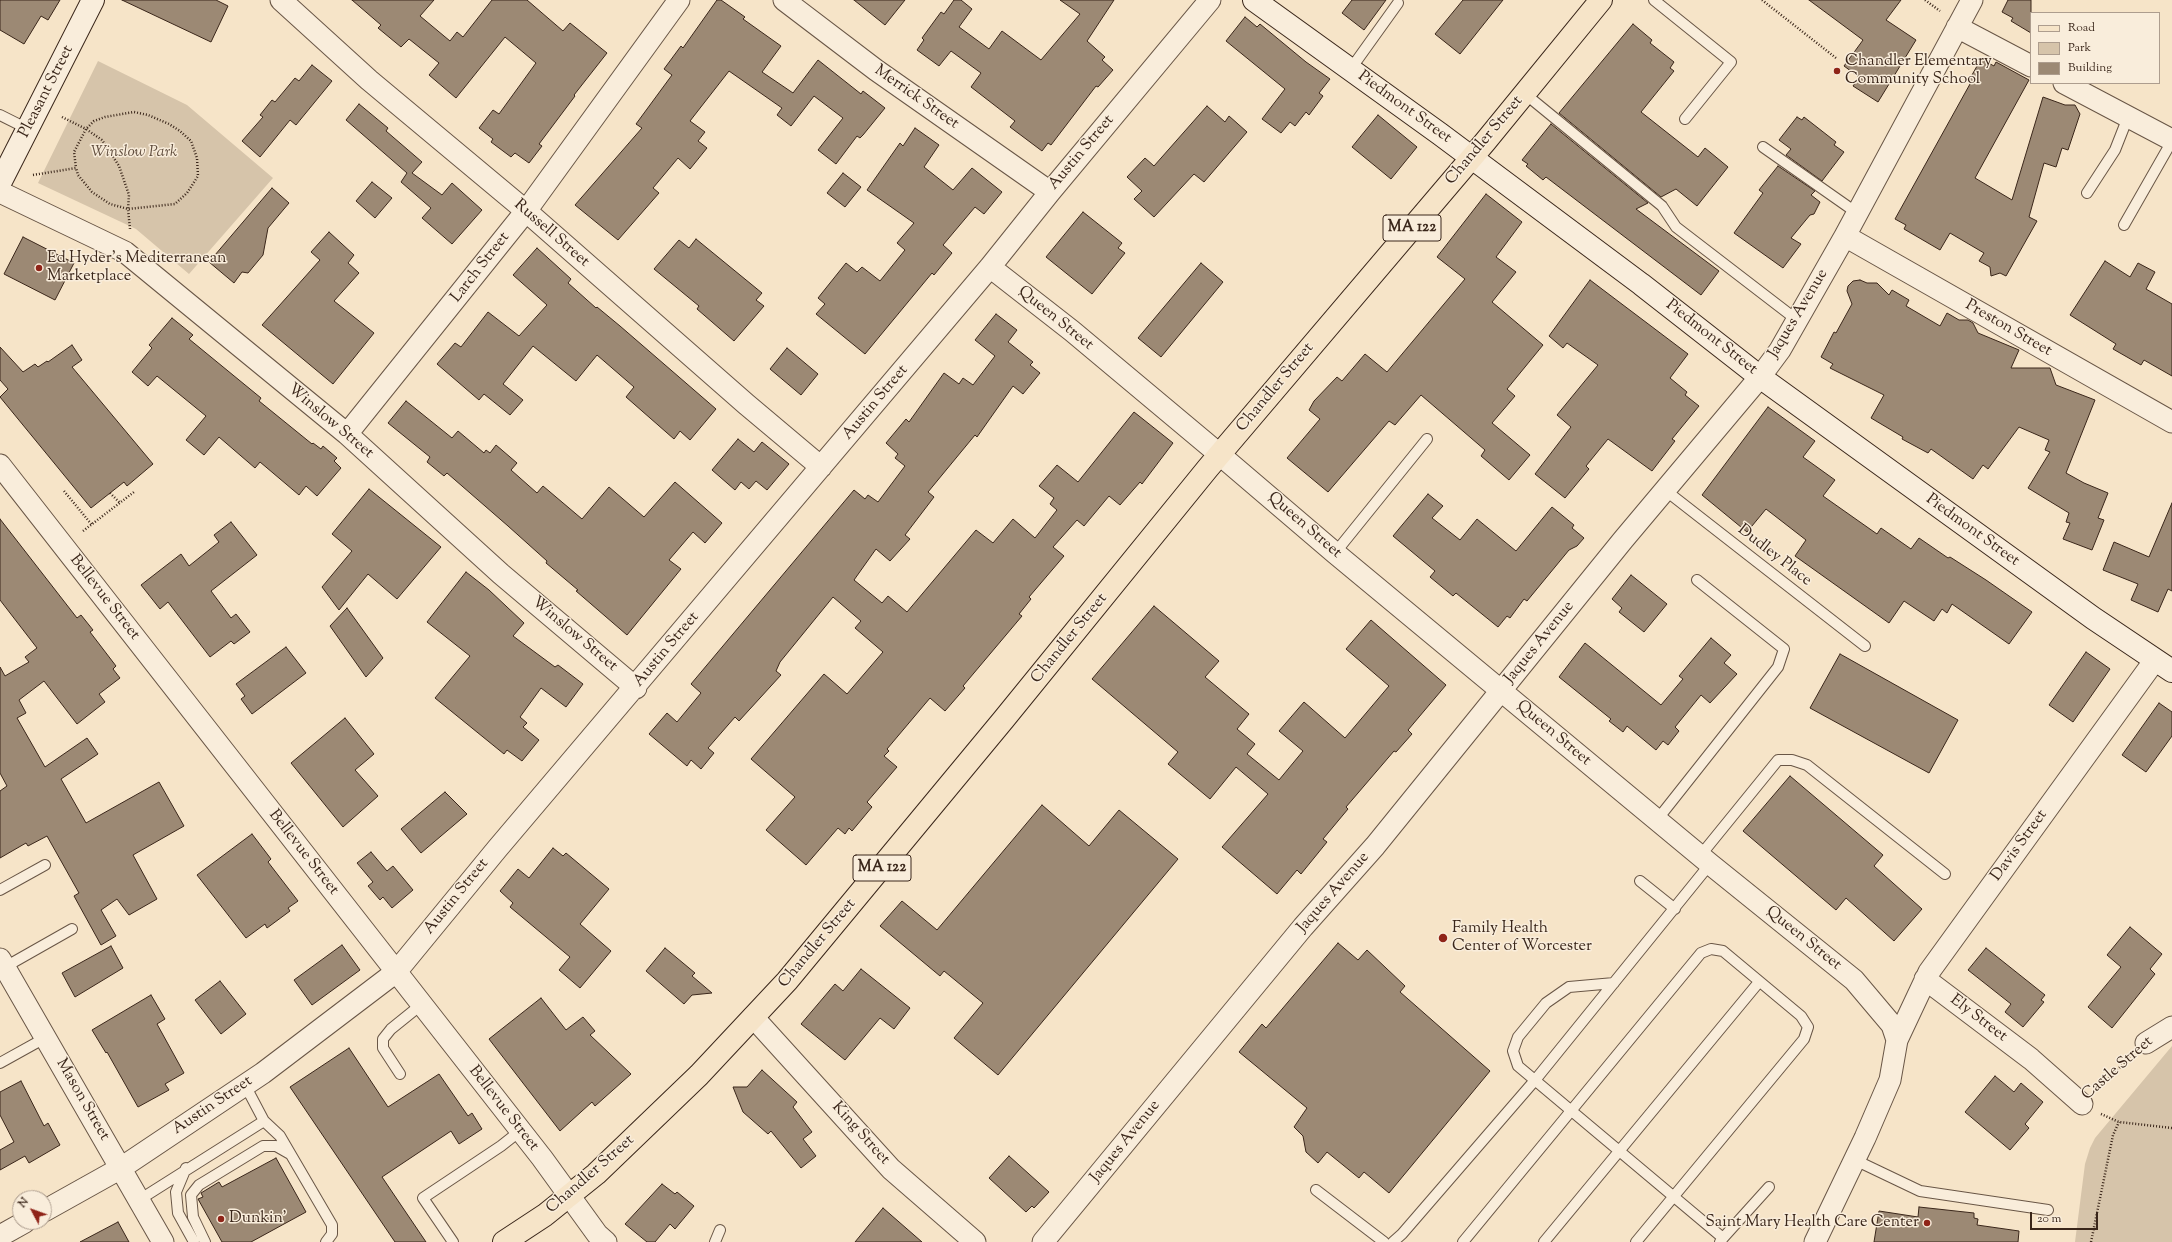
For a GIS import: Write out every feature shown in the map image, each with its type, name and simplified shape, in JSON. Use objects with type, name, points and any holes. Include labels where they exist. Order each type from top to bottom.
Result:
[{"type":"main road","name":"Chandler Street","points":[[504,1242],[545,1215],[596,1174],[699,1075],[787,981],[886,863],[1220,454],[1471,158],[1524,93],[1593,3]]},
{"type":"street","name":"Pleasant Street","points":[[0,183],[93,0]]},
{"type":"street","name":"Russell Street","points":[[281,0],[369,80],[526,211],[746,404],[821,467]]},
{"type":"street","name":"Larch Street","points":[[347,434],[526,211],[679,0]]},
{"type":"street","name":"Merrick Street","points":[[784,0],[876,70],[1050,192]]},
{"type":"street","name":"Austin Street","points":[[52,1207],[121,1168],[244,1085],[396,972],[497,849],[636,688],[990,268],[1050,192],[1210,0]]},
{"type":"street","name":"Piedmont Street","points":[[1254,0],[1641,284],[1760,377],[2080,609],[2164,665]]},
{"type":"street","name":"Jaques Avenue","points":[[1043,1242],[1303,927],[1375,846],[1665,490],[1760,377],[1780,350],[1845,236],[1972,0]]},
{"type":"street","points":[[1957,27],[2030,65]]},
{"type":"street","points":[[2066,84],[2172,141]]},
{"type":"street","name":"Winslow Street","points":[[0,192],[125,252],[347,434],[501,574],[636,688]]},
{"type":"street","name":"Preston Street","points":[[1845,236],[2172,422]]},
{"type":"street","name":"Queen Street","points":[[990,268],[1072,332],[1220,454],[1335,553],[1705,860],[1854,980],[1892,1025],[1897,1040]]},
{"type":"street","name":"Bellevue Street","points":[[0,465],[422,1004],[570,1195],[597,1234],[606,1242]]},
{"type":"street","name":"Davis Street","points":[[1897,1040],[1925,979],[2164,665]]},
{"type":"street","name":"Mason Street","points":[[2,963],[163,1242]]},
{"type":"street","name":"Ely Street","points":[[1925,979],[2031,1059]]},
{"type":"street","name":"King Street","points":[[754,1017],[892,1169],[975,1242]]},
{"type":"street","name":"Castle Street","points":[[2146,1043],[2172,1027]]},
{"type":"street","points":[[1815,1242],[1855,1160],[1890,1080],[1897,1040]]},
{"type":"street","name":"Castle Street","points":[[2031,1059],[2082,1104]]},
{"type":"street","points":[[0,1236],[12,1229]]},
{"type":"lane","points":[[1654,0],[1731,62],[1685,119]]},
{"type":"lane","points":[[1350,70],[1398,3]]},
{"type":"lane","points":[[1524,93],[1662,206],[1676,227],[1797,320]]},
{"type":"lane","points":[[0,114],[28,130]]},
{"type":"lane","points":[[2087,192],[2114,150],[2128,117]]},
{"type":"lane","points":[[2124,225],[2172,141]]},
{"type":"lane","points":[[1763,147],[1857,213]]},
{"type":"lane","points":[[1335,553],[1427,439]]},
{"type":"lane","name":"Dudley Place","points":[[1665,490],[1865,646]]},
{"type":"lane","points":[[1657,820],[1778,667],[1784,649],[1697,580]]},
{"type":"lane","points":[[1393,1242],[1402,1234],[1536,1079],[1675,909],[1705,860],[1778,760],[1792,760],[1807,765],[1945,874]]},
{"type":"lane","points":[[0,890],[45,865]]},
{"type":"lane","points":[[1640,881],[1675,909]]},
{"type":"lane","points":[[2,963],[72,929]]},
{"type":"lane","points":[[1463,1242],[1701,952],[1711,949],[1723,952],[1801,1016],[1808,1026],[1804,1039],[1636,1242]]},
{"type":"lane","points":[[1544,1242],[1759,982]]},
{"type":"lane","points":[[1614,983],[1569,987],[1546,1003],[1518,1037],[1514,1051],[1518,1066],[1536,1079],[1722,1240],[1769,1187]]},
{"type":"lane","points":[[400,1074],[383,1048],[383,1039],[391,1029],[422,1004]]},
{"type":"lane","points":[[0,1063],[45,1038]]},
{"type":"lane","points":[[244,1085],[264,1121],[280,1136],[332,1225],[332,1234],[326,1242]]},
{"type":"lane","points":[[139,1200],[186,1168],[264,1121]]},
{"type":"lane","points":[[453,1242],[423,1198],[501,1146],[520,1131]]},
{"type":"lane","points":[[204,1242],[193,1217],[191,1194],[199,1184],[263,1146],[276,1146],[290,1154]]},
{"type":"lane","points":[[1855,1160],[1920,1192],[2048,1210]]},
{"type":"lane","points":[[186,1168],[176,1192],[178,1213],[194,1242]]},
{"type":"lane","points":[[1316,1190],[1384,1242]]},
{"type":"lane","points":[[715,1242],[720,1230]]},
{"type":"path","points":[[1762,0],[1836,58]]},
{"type":"path","points":[[1925,0],[1940,11]]},
{"type":"path","points":[[134,112],[148,115],[169,124],[191,141],[197,158],[198,176],[188,193],[175,204],[128,209],[110,204],[92,192],[78,175],[76,168],[74,152],[86,129],[94,121],[105,117],[134,112]]},
{"type":"path","points":[[62,117],[86,129],[102,140],[119,166],[128,195],[131,232]]},
{"type":"path","points":[[33,175],[76,168]]},
{"type":"path","points":[[64,491],[92,525]]},
{"type":"path","points":[[83,531],[134,492]]},
{"type":"path","points":[[110,493],[120,503]]},
{"type":"path","name":"Castle Street","points":[[2082,1104],[2146,1043]]},
{"type":"path","points":[[2091,1242],[2112,1135],[2118,1122],[2172,1128]]},
{"type":"green space","name":"Winslow Park","points":[[98,61],[187,105],[273,178],[189,274],[136,229],[38,183]]},
{"type":"green space","points":[[2172,1046],[2172,1242],[2075,1242],[2085,1164],[2095,1138]]},
{"type":"building","points":[[0,0],[60,0],[48,20],[41,16],[24,44],[0,30]]},
{"type":"building","points":[[122,0],[216,0],[228,6],[211,42]]},
{"type":"building","points":[[352,0],[434,0],[420,16],[450,41],[457,32],[463,37],[492,0],[527,0],[563,31],[570,23],[607,53],[574,95],[575,96],[539,144],[542,146],[529,163],[515,153],[511,157],[491,142],[493,139],[479,128],[493,110],[499,114],[536,63],[505,37],[456,98],[429,75],[439,63],[409,39],[401,47],[378,28],[381,25]]},
{"type":"building","points":[[717,0],[721,0],[745,17],[743,19],[781,46],[762,72],[793,93],[818,60],[861,94],[863,91],[885,108],[860,138],[857,136],[836,164],[818,150],[843,118],[814,96],[791,126],[777,115],[782,108],[729,71],[690,121],[705,132],[698,141],[707,148],[690,169],[678,158],[653,188],[659,193],[618,240],[575,205],[642,128],[636,124],[672,75],[664,69],[681,46],[683,48]]},
{"type":"building","points":[[854,0],[905,0],[885,25]]},
{"type":"building","points":[[954,0],[961,0],[972,9],[959,27],[989,49],[1002,31],[1041,60],[1080,14],[1060,0],[1114,0],[1087,41],[1105,57],[1102,60],[1113,70],[1098,87],[1096,86],[1051,145],[1048,143],[1042,151],[1010,127],[1015,121],[971,87],[981,73],[951,51],[939,66],[917,50],[924,40],[922,38],[941,12],[944,14]]},
{"type":"building","points":[[1352,0],[1386,0],[1364,30],[1342,13]]},
{"type":"building","points":[[1463,0],[1503,0],[1460,54],[1435,34]]},
{"type":"building","points":[[1809,0],[1901,0],[1886,20],[1916,40],[1878,102],[1853,86],[1859,77],[1844,66],[1863,40]]},
{"type":"building","points":[[2008,0],[2031,0],[2030,32],[2011,21],[2013,18],[2002,12]]},
{"type":"building","points":[[1245,17],[1257,27],[1260,24],[1306,62],[1330,79],[1319,93],[1323,96],[1309,115],[1306,112],[1295,126],[1290,122],[1281,133],[1262,119],[1285,89],[1226,41]]},
{"type":"building","points":[[1633,24],[1652,40],[1650,43],[1674,62],[1670,68],[1674,71],[1641,112],[1698,157],[1705,148],[1728,167],[1697,206],[1676,189],[1661,197],[1559,113]]},
{"type":"building","points":[[1981,59],[1994,66],[1996,62],[2029,80],[1975,178],[2012,200],[2043,97],[2065,105],[2075,105],[2080,114],[2068,150],[2062,148],[2056,167],[2044,163],[2029,217],[2037,221],[2006,276],[2000,273],[1991,276],[1990,267],[1979,261],[1984,253],[1950,233],[1940,250],[1904,229],[1906,225],[1895,219],[1970,84],[1968,82]]},
{"type":"building","points":[[312,65],[332,81],[296,125],[290,120],[260,157],[242,141],[263,117],[260,115],[272,100],[275,102],[295,78],[299,81]]},
{"type":"building","points":[[359,104],[388,128],[386,131],[422,162],[412,173],[442,195],[452,183],[482,210],[452,244],[422,218],[431,208],[401,182],[407,173],[346,120]]},
{"type":"building","points":[[1207,106],[1225,122],[1229,116],[1247,132],[1204,182],[1194,174],[1154,217],[1134,199],[1142,191],[1127,177],[1145,158],[1154,166]]},
{"type":"building","points":[[1378,115],[1417,147],[1391,179],[1352,147]]},
{"type":"building","points":[[1797,117],[1802,120],[1804,117],[1836,142],[1834,145],[1844,152],[1822,181],[1786,155],[1791,149],[1779,140]]},
{"type":"building","points":[[1551,124],[1648,203],[1636,209],[1719,271],[1701,295],[1546,177],[1543,180],[1526,166],[1528,164],[1522,160]]},
{"type":"building","points":[[915,128],[939,145],[924,167],[953,190],[972,168],[1002,192],[984,214],[975,207],[943,245],[952,253],[934,275],[932,273],[865,354],[816,314],[825,304],[818,298],[846,263],[857,272],[862,267],[880,281],[905,250],[897,243],[914,223],[867,190],[900,143],[903,146]]},
{"type":"building","points":[[1778,166],[1815,191],[1811,195],[1820,202],[1814,214],[1810,215],[1791,238],[1801,244],[1783,268],[1734,233],[1763,193],[1759,190]]},
{"type":"building","points":[[843,173],[861,187],[845,207],[827,193]]},
{"type":"building","points":[[372,182],[392,198],[375,218],[356,201]]},
{"type":"building","points":[[272,188],[289,203],[268,228],[263,255],[248,273],[242,272],[234,283],[209,262]]},
{"type":"building","points":[[1486,194],[1522,222],[1496,257],[1516,272],[1492,302],[1543,345],[1507,389],[1515,396],[1492,423],[1530,455],[1509,480],[1481,456],[1485,450],[1421,395],[1395,425],[1389,421],[1328,492],[1287,458],[1320,419],[1309,410],[1314,401],[1337,377],[1342,381],[1365,354],[1387,372],[1465,279],[1437,257]]},
{"type":"building","points":[[1083,212],[1122,243],[1118,248],[1125,253],[1092,294],[1046,257]]},
{"type":"building","points":[[329,232],[354,255],[348,263],[359,273],[334,301],[374,333],[333,384],[262,325],[320,260],[311,252]]},
{"type":"building","name":"Ed Hyder's Mediterranean Marketplace","points":[[23,237],[74,263],[55,300],[4,274]]},
{"type":"building","points":[[696,239],[762,293],[756,300],[764,306],[734,341],[697,309],[699,306],[654,269],[679,240],[689,248]]},
{"type":"building","points":[[537,248],[571,279],[568,283],[716,409],[690,440],[680,431],[674,439],[626,397],[634,387],[597,355],[576,381],[533,346],[503,384],[523,400],[510,415],[484,394],[479,400],[437,364],[455,343],[461,347],[488,312],[519,336],[547,305],[513,275]]},
{"type":"building","points":[[2105,261],[2130,277],[2138,263],[2155,272],[2146,289],[2172,304],[2172,376],[2144,360],[2141,365],[2113,349],[2116,344],[2070,315]]},
{"type":"building","points":[[1201,263],[1223,282],[1161,357],[1138,338]]},
{"type":"building","points":[[1590,280],[1688,354],[1670,378],[1687,392],[1685,395],[1699,406],[1672,439],[1675,441],[1652,471],[1608,439],[1586,466],[1589,469],[1565,498],[1535,474],[1571,427],[1557,415],[1598,365],[1567,343],[1563,348],[1549,336]]},
{"type":"building","points":[[1860,280],[1867,283],[1877,283],[1889,295],[1892,290],[1909,300],[1906,306],[1940,326],[1947,313],[1959,320],[1968,320],[1973,323],[1978,333],[2019,350],[2011,368],[2050,368],[2056,385],[2095,400],[2066,473],[2084,483],[2108,493],[2098,518],[2104,520],[2092,550],[2063,539],[2070,523],[2066,522],[2069,513],[2028,488],[2050,452],[2045,450],[2049,440],[2019,427],[1988,469],[1983,465],[1973,479],[1931,449],[1928,453],[1902,439],[1903,437],[1871,418],[1884,395],[1830,368],[1833,364],[1821,357],[1834,332],[1836,333],[1852,304],[1847,291],[1848,286],[1853,281]]},
{"type":"building","points":[[996,314],[1017,330],[1008,342],[1033,362],[1030,365],[1040,373],[1023,394],[1013,386],[977,437],[975,435],[928,492],[934,497],[905,535],[910,539],[890,561],[876,549],[854,580],[882,603],[888,596],[907,612],[976,530],[993,543],[1013,519],[1035,538],[1057,510],[1050,504],[1054,498],[1039,486],[1057,465],[1078,482],[1134,412],[1173,443],[1142,484],[1140,482],[1120,505],[1109,496],[1084,526],[1077,520],[1053,547],[1064,556],[1029,597],[1031,599],[1019,614],[1022,616],[963,686],[965,688],[945,711],[930,698],[887,749],[889,751],[884,756],[897,767],[867,802],[872,807],[852,831],[849,828],[845,834],[838,828],[806,865],[766,830],[795,797],[751,759],[824,674],[847,694],[883,652],[855,628],[861,621],[833,597],[780,662],[776,671],[781,675],[739,721],[735,717],[708,748],[714,753],[701,769],[691,760],[687,766],[649,734],[667,713],[677,722],[701,693],[691,684],[854,490],[865,499],[868,495],[878,502],[905,466],[895,458],[898,454],[886,443],[906,419],[909,422],[944,373],[959,384],[963,378],[973,385],[995,356],[975,340]]},
{"type":"building","points":[[172,318],[193,335],[189,339],[261,398],[259,401],[312,444],[313,443],[321,449],[323,446],[337,458],[334,461],[341,468],[317,496],[306,486],[299,495],[260,462],[255,468],[219,437],[204,455],[186,440],[206,416],[157,376],[148,386],[132,372],[152,348],[149,345]]},
{"type":"building","points":[[72,345],[82,360],[72,367],[153,464],[127,486],[124,482],[91,508],[0,397],[8,389],[0,380],[0,347],[23,372],[35,364],[38,367],[47,361],[48,362]]},
{"type":"building","points":[[787,348],[818,374],[801,395],[770,369]]},
{"type":"building","points":[[406,401],[452,438],[458,431],[484,453],[486,450],[490,453],[496,445],[517,463],[511,470],[537,493],[543,486],[582,519],[609,487],[644,517],[675,482],[722,523],[705,543],[693,532],[669,560],[681,569],[627,635],[576,591],[578,590],[546,563],[547,561],[447,473],[444,476],[427,462],[430,457],[388,423]]},
{"type":"building","points":[[1768,407],[1815,441],[1803,457],[1835,480],[1823,496],[1877,534],[1881,528],[1911,549],[1919,538],[1948,558],[1950,557],[1986,580],[2032,612],[2009,644],[1952,604],[1947,613],[1942,609],[1934,621],[1904,601],[1889,623],[1795,556],[1806,540],[1766,509],[1747,532],[1702,495]]},
{"type":"building","points":[[738,439],[754,452],[762,442],[789,464],[767,490],[756,481],[749,489],[741,482],[735,490],[712,470]]},
{"type":"building","points":[[369,489],[441,547],[397,599],[368,574],[339,610],[322,587],[352,551],[332,534]]},
{"type":"building","points":[[1428,494],[1443,506],[1432,518],[1460,540],[1477,519],[1516,551],[1552,507],[1574,525],[1572,528],[1584,538],[1577,546],[1569,550],[1527,601],[1524,599],[1510,618],[1507,616],[1498,627],[1456,593],[1453,596],[1430,577],[1435,571],[1393,536]]},
{"type":"building","points":[[2172,503],[2172,591],[2168,589],[2158,612],[2131,600],[2138,584],[2103,570],[2114,542],[2149,557]]},
{"type":"building","points":[[0,519],[77,618],[81,615],[93,630],[90,632],[116,666],[113,669],[120,678],[99,694],[105,702],[77,724],[44,681],[19,700],[26,713],[17,718],[45,767],[87,738],[98,754],[61,779],[86,823],[159,782],[184,826],[133,855],[157,899],[129,915],[117,899],[101,910],[116,936],[101,945],[74,896],[79,893],[47,836],[28,846],[26,843],[0,858],[0,791],[7,786],[0,773],[0,667],[5,676],[29,662],[25,657],[37,648],[0,600]]},
{"type":"building","points":[[231,522],[257,555],[211,591],[231,618],[236,614],[250,632],[234,644],[231,641],[210,657],[168,602],[160,609],[141,585],[181,554],[189,566],[219,542],[214,535]]},
{"type":"building","points":[[466,572],[489,590],[524,623],[513,636],[555,667],[558,665],[583,684],[566,707],[541,688],[520,717],[527,723],[523,727],[539,740],[522,761],[507,750],[504,754],[435,698],[470,656],[427,622]]},
{"type":"building","points":[[1631,575],[1667,604],[1644,632],[1619,612],[1622,608],[1612,599]]},
{"type":"building","points":[[1154,606],[1219,661],[1205,677],[1249,714],[1237,729],[1255,744],[1247,754],[1279,780],[1303,751],[1279,731],[1304,702],[1345,738],[1389,686],[1346,649],[1371,620],[1446,685],[1408,730],[1412,734],[1396,752],[1394,751],[1346,807],[1348,809],[1323,839],[1327,842],[1301,874],[1297,870],[1277,894],[1222,847],[1268,794],[1236,767],[1210,799],[1168,764],[1178,752],[1092,679]]},
{"type":"building","points":[[347,608],[383,658],[366,677],[330,626]]},
{"type":"building","points":[[1711,638],[1731,655],[1724,663],[1737,674],[1710,703],[1701,695],[1675,727],[1679,731],[1668,745],[1663,741],[1656,750],[1627,726],[1623,732],[1609,721],[1611,719],[1559,677],[1585,643],[1661,705],[1683,679],[1679,676]]},
{"type":"building","points":[[286,647],[306,673],[252,714],[241,699],[245,696],[236,684]]},
{"type":"building","points":[[2086,652],[2110,669],[2073,722],[2049,705]]},
{"type":"building","points":[[1840,654],[1958,720],[1929,773],[1810,708]]},
{"type":"building","points":[[2159,703],[2172,712],[2172,736],[2146,772],[2122,755]]},
{"type":"building","points":[[345,718],[374,754],[355,770],[378,796],[343,827],[291,763]]},
{"type":"building","points":[[1790,776],[1883,855],[1874,866],[1922,909],[1894,941],[1846,898],[1836,910],[1743,831]]},
{"type":"building","points":[[445,792],[467,814],[421,853],[401,829]]},
{"type":"building","points":[[1042,805],[1089,846],[1119,810],[1178,859],[998,1075],[954,1038],[983,1003],[944,971],[940,976],[880,926],[902,901],[937,930]]},
{"type":"building","points":[[252,834],[271,859],[268,862],[298,901],[288,908],[290,911],[267,928],[265,924],[246,938],[197,875]]},
{"type":"building","points":[[553,848],[563,856],[566,853],[609,889],[580,924],[611,951],[580,988],[559,970],[570,957],[510,907],[513,903],[500,891],[518,869],[529,878]]},
{"type":"building","points":[[371,852],[387,871],[393,866],[413,890],[392,908],[383,897],[380,900],[368,886],[373,882],[357,863]]},
{"type":"building","points":[[2130,927],[2162,954],[2150,969],[2155,974],[2112,1028],[2088,1007],[2121,967],[2107,955]]},
{"type":"building","name":"Family Health Center of Worcester","points":[[1338,943],[1358,960],[1367,950],[1405,986],[1400,992],[1490,1071],[1389,1193],[1364,1172],[1359,1178],[1327,1152],[1318,1163],[1306,1152],[1303,1136],[1294,1127],[1307,1108],[1239,1052],[1262,1024],[1266,1028]]},
{"type":"building","points":[[342,945],[360,970],[312,1005],[294,980]]},
{"type":"building","points":[[111,946],[123,968],[75,997],[62,973]]},
{"type":"building","points":[[665,948],[695,973],[692,976],[712,993],[692,995],[684,1004],[646,971]]},
{"type":"building","points":[[1986,948],[2045,995],[2041,1000],[2044,1002],[2023,1027],[2005,1012],[2011,1004],[1968,970]]},
{"type":"building","points":[[861,969],[910,1008],[894,1029],[880,1018],[845,1060],[801,1024],[835,984],[843,991]]},
{"type":"building","points":[[220,981],[246,1014],[221,1034],[195,1000]]},
{"type":"building","points":[[151,995],[165,1019],[157,1024],[184,1073],[165,1084],[169,1090],[138,1107],[107,1052],[106,1053],[92,1030]]},
{"type":"building","points":[[541,998],[566,1030],[583,1017],[595,1031],[590,1035],[631,1074],[595,1106],[592,1102],[560,1131],[489,1039]]},
{"type":"building","points":[[349,1048],[388,1107],[439,1074],[468,1116],[472,1113],[482,1129],[459,1144],[451,1131],[382,1177],[426,1242],[395,1242],[290,1087]]},
{"type":"building","points":[[762,1070],[797,1102],[793,1107],[812,1132],[803,1139],[816,1156],[801,1168],[771,1131],[768,1134],[743,1112],[733,1087],[747,1087]]},
{"type":"building","points":[[1995,1076],[2014,1092],[2021,1083],[2043,1102],[2025,1124],[2029,1128],[2010,1150],[1965,1112]]},
{"type":"building","points":[[21,1081],[44,1126],[48,1123],[60,1145],[29,1163],[25,1156],[0,1170],[0,1150],[14,1142],[0,1115],[0,1092]]},
{"type":"building","points":[[1009,1156],[1049,1192],[1034,1208],[1032,1206],[1026,1212],[989,1178]]},
{"type":"building","points":[[276,1158],[306,1212],[251,1242],[222,1242],[198,1199],[203,1197],[201,1193],[219,1182],[222,1187]]},
{"type":"building","points":[[662,1184],[675,1194],[677,1192],[694,1206],[675,1229],[670,1224],[655,1242],[647,1242],[625,1224]]},
{"type":"building","name":"Saint Mary Health Care Center","points":[[1919,1207],[1974,1213],[1974,1218],[1978,1219],[1977,1225],[2019,1231],[2018,1242],[1874,1242],[1879,1211],[1918,1217]]},
{"type":"building","points":[[883,1208],[922,1242],[855,1242]]},
{"type":"building","points":[[118,1222],[129,1242],[80,1242]]},
{"type":"place","name":"Chandler Elementary Community School","points":[[1837,71]]},
{"type":"place","name":"Ed Hyder's Mediterranean Marketplace","points":[[39,268]]},
{"type":"place","name":"Family Health Center of Worcester","points":[[1443,938]]},
{"type":"place","name":"Dunkin'","points":[[221,1219]]},
{"type":"place","name":"Saint Mary Health Care Center","points":[[1927,1223]]}]
